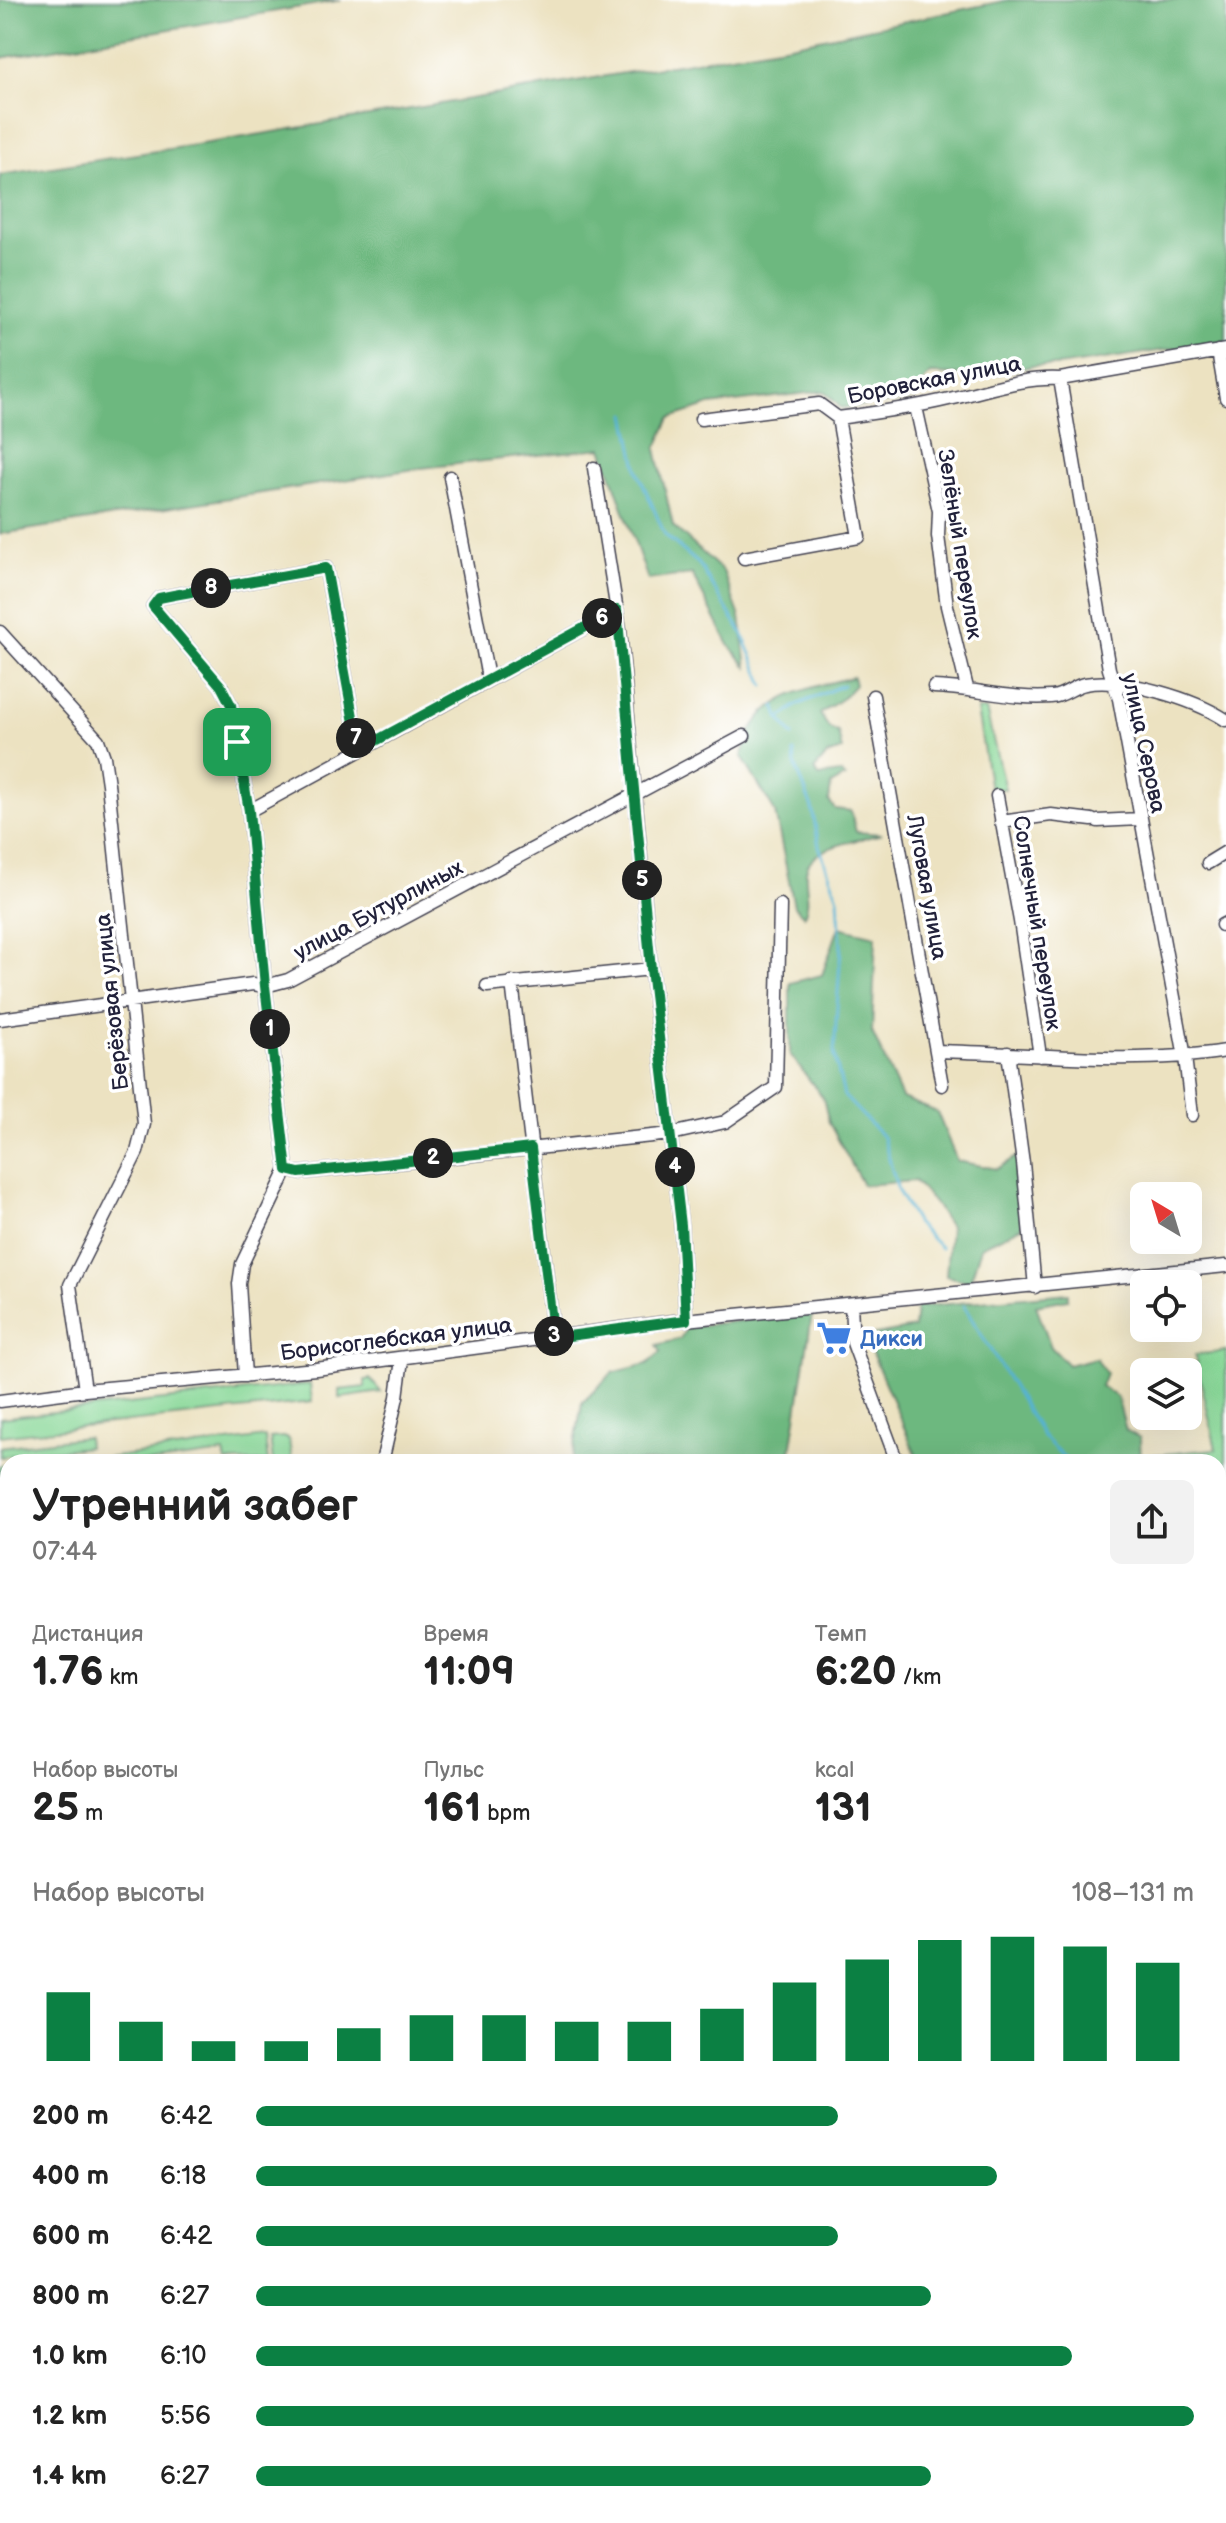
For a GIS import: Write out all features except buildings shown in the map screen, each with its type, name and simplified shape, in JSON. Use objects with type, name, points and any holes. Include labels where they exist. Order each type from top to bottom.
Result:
[{"type":"street","name":"Боровская улица","points":[[701,419],[819,404],[838,418],[916,407],[999,384],[1041,378],[1060,379],[1222,350]]},
{"type":"street","points":[[1222,350],[1226,398]]},
{"type":"street","name":"улица Серова","points":[[1060,379],[1109,669],[1116,684],[1185,1057],[1192,1115]]},
{"type":"street","name":"Зелёный переулок","points":[[916,407],[939,511],[938,536],[947,606],[967,688]]},
{"type":"street","points":[[744,558],[859,537],[838,418]]},
{"type":"street","points":[[594,468],[617,610],[651,969],[681,1225],[686,1320]]},
{"type":"street","points":[[450,477],[488,678]]},
{"type":"street","points":[[245,1376],[239,1284],[242,1264],[287,1170],[265,986],[249,811],[231,705],[221,686],[153,606],[159,598],[326,568],[359,750]]},
{"type":"street","points":[[249,811],[617,610]]},
{"type":"street","name":"Берёзовая улица","points":[[0,632],[98,740],[104,757],[144,1124],[137,1152],[70,1285],[85,1390]]},
{"type":"street","points":[[934,687],[1053,698],[1084,684],[1116,684],[1176,696],[1210,709],[1226,720]]},
{"type":"street","name":"Луговая улица","points":[[873,696],[942,1085]]},
{"type":"street","name":"улица Бутурлиных","points":[[0,1019],[253,984],[265,986],[288,980],[744,736]]},
{"type":"street","name":"Солнечный переулок","points":[[997,796],[1040,1056]]},
{"type":"street","points":[[1001,822],[1051,815],[1095,820],[1140,819]]},
{"type":"street","points":[[1208,863],[1226,852]]},
{"type":"street","points":[[287,1170],[299,1173],[671,1134],[725,1122],[776,1087],[780,905]]},
{"type":"street","points":[[487,986],[651,969]]},
{"type":"street","points":[[512,982],[554,1338]]},
{"type":"street","points":[[937,1051],[1040,1056],[1185,1057],[1226,1051]]},
{"type":"street","points":[[1008,1053],[1035,1287]]},
{"type":"street","name":"Борисоглебская улица","points":[[0,1401],[402,1359],[686,1320],[1226,1266]]},
{"type":"street","points":[[851,1304],[853,1343],[894,1454]]},
{"type":"street","points":[[384,1454],[402,1359]]},
{"type":"green space","points":[[0,0],[342,0],[0,58]]},
{"type":"green space","points":[[1008,0],[1226,0],[1226,341],[1058,366],[1033,366],[986,376],[930,374],[908,401],[841,408],[824,391],[710,405],[670,418],[656,449],[673,526],[723,571],[740,617],[747,667],[729,645],[692,574],[648,580],[602,448],[421,468],[0,534],[0,175],[790,45]]},
{"type":"green space","points":[[853,677],[855,685],[820,714],[829,728],[838,732],[842,750],[827,755],[814,770],[819,776],[840,773],[845,777],[831,785],[829,801],[835,809],[851,811],[856,832],[882,834],[825,850],[809,863],[804,916],[794,906],[775,812],[742,757],[757,721],[782,699]]},
{"type":"green space","points":[[977,710],[986,710],[1005,789],[990,789]]},
{"type":"green space","points":[[839,927],[876,936],[872,1032],[902,1098],[937,1112],[957,1161],[997,1169],[1018,1156],[1022,1227],[981,1247],[970,1282],[946,1276],[950,1227],[915,1181],[863,1185],[829,1123],[823,1098],[790,1054],[790,983],[822,975]]},
{"type":"green space","points":[[1068,1293],[1068,1299],[1036,1305],[1051,1347],[1068,1365],[1096,1358],[1106,1373],[1101,1386],[1117,1397],[1126,1430],[1140,1438],[1141,1454],[916,1454],[865,1337],[914,1328],[916,1307]]},
{"type":"green space","points":[[812,1315],[791,1451],[794,1454],[573,1454],[582,1403],[612,1373],[647,1364],[661,1352],[657,1345],[680,1339],[687,1327]]},
{"type":"green space","points":[[1226,1351],[1226,1454],[1165,1454],[1216,1449],[1202,1386],[1202,1358],[1196,1358],[1195,1355]]},
{"type":"green space","points":[[370,1379],[381,1392],[340,1398],[340,1390],[365,1387],[365,1380]]},
{"type":"green space","points":[[310,1384],[312,1402],[0,1436],[0,1418]]},
{"type":"green space","points":[[87,1437],[88,1447],[0,1454],[0,1447]]},
{"type":"green space","points":[[265,1437],[267,1454],[224,1453],[136,1454]]},
{"type":"green space","points":[[270,1438],[289,1440],[291,1454],[272,1454]]},
{"type":"waterway","points":[[626,414],[638,472],[665,535],[699,564],[743,635],[764,685]]},
{"type":"waterway","points":[[780,719],[797,705],[843,685]]},
{"type":"waterway","points":[[775,706],[780,719],[793,736]]},
{"type":"waterway","points":[[794,752],[795,764],[812,808],[819,846],[838,898],[841,947],[834,1053],[844,1096],[883,1137],[898,1191],[917,1224],[941,1248]]},
{"type":"waterway","points":[[964,1306],[1043,1437],[1061,1454]]},
{"type":"place","name":"Дикси","points":[[834,1338]]},
{"type":"route","points":[[326,568],[359,750],[617,610],[651,969],[681,1225],[686,1320],[554,1338],[531,1148],[299,1173],[287,1170],[265,986],[249,811],[237,742],[231,705],[221,686],[153,606],[159,598],[326,568]]}]
